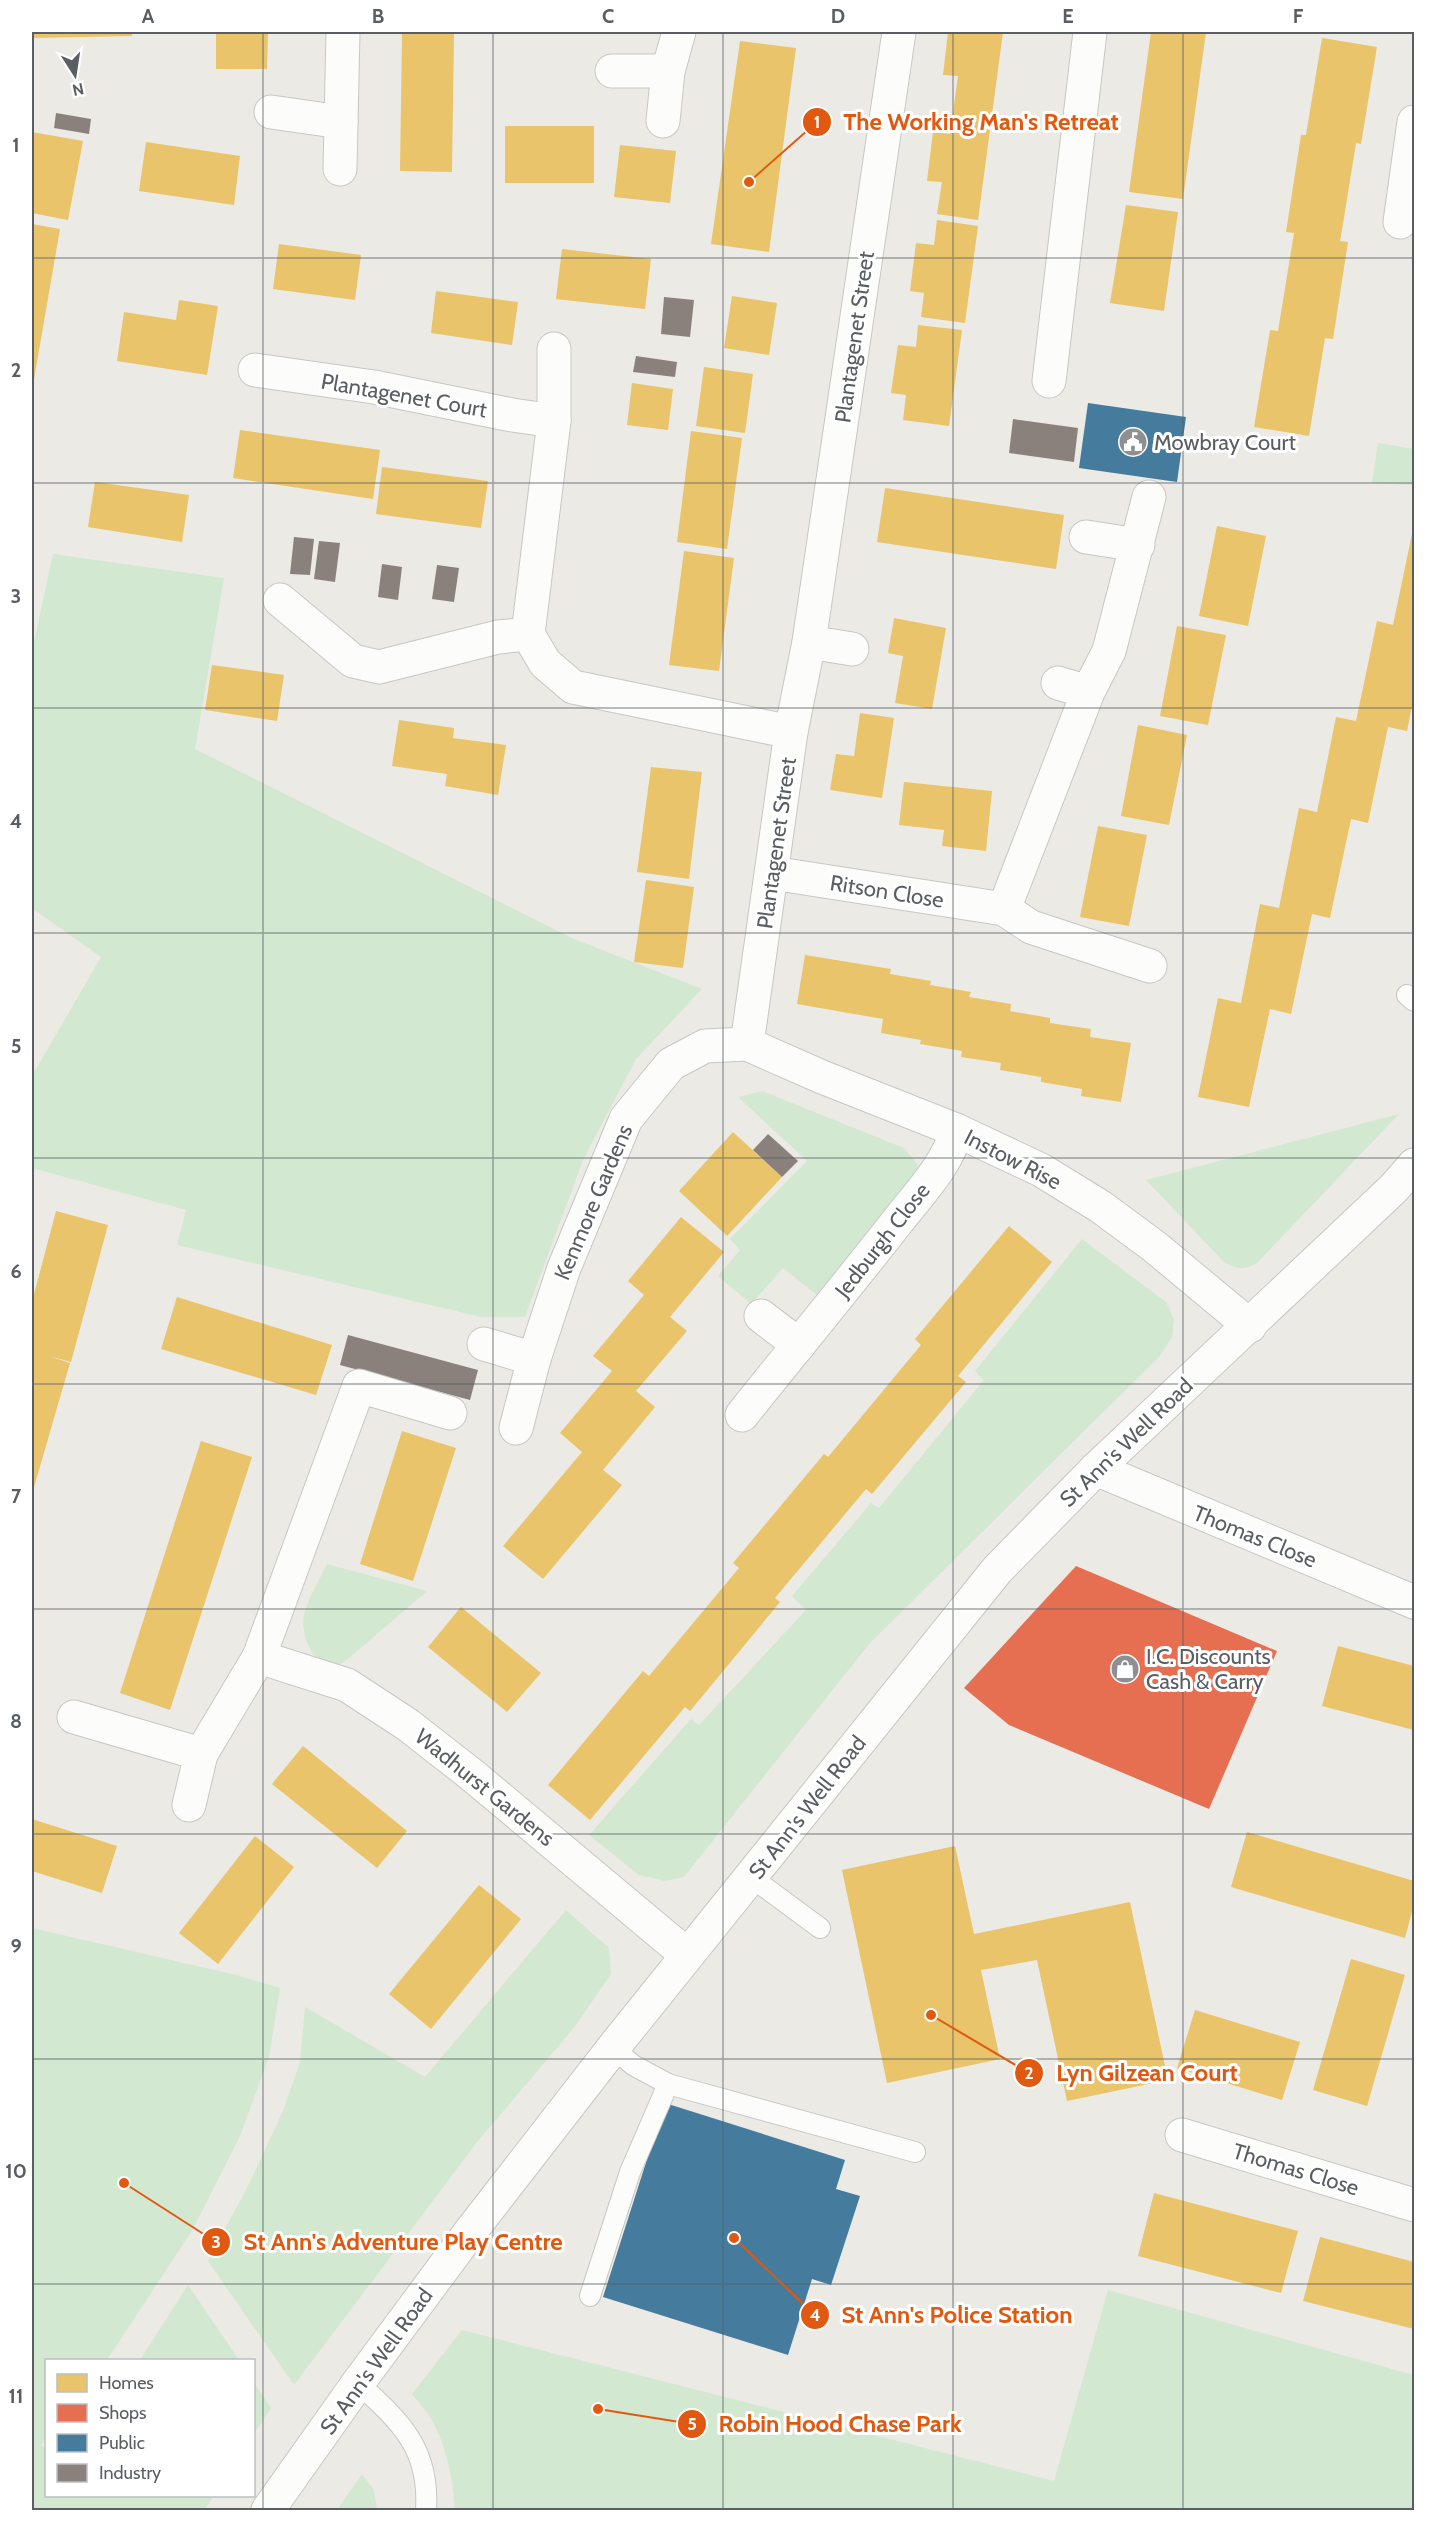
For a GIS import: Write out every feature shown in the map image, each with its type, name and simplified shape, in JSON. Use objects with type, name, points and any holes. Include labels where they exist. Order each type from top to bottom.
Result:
[{"type":"street","points":[[340,169],[343,32]]},
{"type":"street","points":[[663,121],[668,71],[679,32]]},
{"type":"street","name":"Plantagenet Street","points":[[747,1044],[791,732],[809,642],[899,32]]},
{"type":"street","points":[[1049,381],[1090,32]]},
{"type":"street","points":[[612,71],[668,71]]},
{"type":"street","points":[[271,111],[341,122]]},
{"type":"street","points":[[1400,222],[1414,122]]},
{"type":"street","points":[[554,350],[554,421],[528,634],[545,663],[573,687],[791,732]]},
{"type":"street","name":"Plantagenet Court","points":[[255,370],[374,387],[512,416],[554,421]]},
{"type":"street","points":[[1004,909],[1073,688],[1109,651],[1149,497]]},
{"type":"street","points":[[1086,537],[1138,545]]},
{"type":"street","points":[[280,600],[353,661],[379,667],[498,637],[528,634]]},
{"type":"street","points":[[809,642],[852,649]]},
{"type":"street","name":"Ritson Close","points":[[771,879],[785,875],[1004,909],[1031,927],[1150,966]]},
{"type":"street","name":"Instow Rise","points":[[747,1044],[822,1077],[956,1130],[1041,1170],[1101,1207],[1155,1247],[1250,1326]]},
{"type":"street","name":"Kenmore Gardens","points":[[516,1428],[534,1359],[564,1268],[626,1119],[671,1064],[705,1046],[747,1044]]},
{"type":"street","name":"Jedburgh Close","points":[[742,1415],[953,1147],[956,1130]]},
{"type":"street","name":"St Ann's Well Road","points":[[268,2511],[358,2383],[467,2236],[687,1955],[997,1570],[1096,1469],[1250,1326],[1414,1167]]},
{"type":"street","points":[[761,1316],[799,1345]]},
{"type":"street","points":[[484,1344],[534,1359]]},
{"type":"street","points":[[189,1805],[201,1754],[260,1657],[359,1386],[450,1413]]},
{"type":"street","name":"Thomas Close","points":[[1096,1469],[1414,1602]]},
{"type":"street","name":"Wadhurst Gardens","points":[[260,1657],[347,1685],[408,1725],[472,1775],[687,1955]]},
{"type":"street","points":[[74,1717],[201,1754]]},
{"type":"street","name":"Thomas Close","points":[[1182,2135],[1413,2198]]},
{"type":"lane","points":[[752,1877],[820,1928]]},
{"type":"lane","points":[[613,2048],[633,2065],[668,2084],[915,2152]]},
{"type":"lane","points":[[590,2296],[630,2172],[668,2084]]},
{"type":"lane","points":[[358,2383],[380,2403],[412,2439],[428,2484],[426,2511]]},
{"type":"green space","points":[[1378,443],[1414,449],[1414,485],[1372,483]]},
{"type":"green space","points":[[53,554],[224,578],[195,749],[574,939],[702,989],[636,1059],[583,1160],[525,1317],[481,1317],[177,1245],[186,1210],[32,1168],[32,1076],[101,957],[32,908],[32,651]]},
{"type":"green space","points":[[762,1091],[904,1148],[918,1165],[916,1174],[817,1295],[783,1268],[751,1304],[718,1276],[740,1250],[730,1239],[807,1161],[738,1097]]},
{"type":"green space","points":[[1399,1114],[1257,1263],[1248,1267],[1237,1268],[1224,1262],[1146,1180]]},
{"type":"green space","points":[[1082,1239],[1166,1302],[1174,1319],[1172,1337],[1160,1356],[869,1644],[684,1877],[665,1881],[639,1875],[589,1835],[691,1719],[699,1725],[806,1610],[792,1596],[871,1503],[879,1508],[984,1380],[975,1371]]},
{"type":"green space","points":[[327,1564],[427,1591],[343,1663],[329,1665],[322,1662],[311,1651],[303,1626],[307,1605]]},
{"type":"green space","points":[[566,1910],[609,1948],[611,1974],[573,2029],[477,2142],[294,2385],[208,2261],[248,2186],[283,2111],[300,2062],[305,2007],[425,2077]]},
{"type":"green space","points":[[32,1928],[236,1975],[280,1988],[269,2057],[240,2136],[193,2229],[108,2359],[45,2359],[45,2439],[41,2445],[45,2448],[45,2497],[213,2497],[204,2510],[32,2510]]},
{"type":"green space","points":[[188,2285],[238,2359],[141,2359]]},
{"type":"green space","points":[[1108,2290],[1414,2375],[1414,2510],[455,2510],[451,2477],[439,2434],[432,2420],[412,2394],[462,2330],[1054,2481]]},
{"type":"green space","points":[[255,2384],[271,2408],[255,2432]]},
{"type":"green space","points":[[362,2474],[374,2490],[377,2510],[337,2510]]},
{"type":"building: Homes","points":[[32,32],[132,32],[132,36],[32,38]]},
{"type":"building: Homes","points":[[216,32],[268,32],[267,69],[216,69]]},
{"type":"building: Homes","points":[[402,32],[454,32],[452,172],[400,171]]},
{"type":"building: Homes","points":[[948,32],[1003,32],[978,220],[937,214],[942,182],[927,181],[933,132],[950,134],[958,76],[943,75]]},
{"type":"building: Homes","points":[[1151,32],[1206,32],[1183,199],[1129,192]]},
{"type":"building: Homes","points":[[1322,38],[1377,47],[1361,144],[1356,143],[1340,241],[1348,242],[1333,339],[1325,338],[1309,436],[1254,427],[1270,330],[1278,331],[1294,233],[1286,232],[1301,135],[1306,135]]},
{"type":"building: Homes","points":[[740,41],[796,48],[769,252],[711,244]]},
{"type":"building: Homes","points":[[505,126],[594,126],[594,183],[505,183]]},
{"type":"building: Homes","points":[[32,132],[83,141],[68,220],[32,213]]},
{"type":"building: Homes","points":[[146,142],[240,156],[234,205],[139,191]]},
{"type":"building: Homes","points":[[620,145],[676,151],[670,203],[614,197]]},
{"type":"building: Homes","points":[[1126,205],[1178,212],[1164,311],[1110,303]]},
{"type":"building: Homes","points":[[937,220],[978,226],[965,323],[921,317],[924,293],[910,291],[916,243],[934,245]]},
{"type":"building: Homes","points":[[32,224],[60,229],[33,385],[32,384]]},
{"type":"building: Homes","points":[[279,244],[361,255],[355,300],[273,289]]},
{"type":"building: Homes","points":[[562,249],[651,259],[645,309],[556,299]]},
{"type":"building: Homes","points":[[436,291],[518,302],[512,345],[431,333]]},
{"type":"building: Homes","points":[[732,296],[777,303],[769,355],[724,348]]},
{"type":"building: Homes","points":[[179,300],[218,306],[207,375],[117,361],[124,312],[176,320]]},
{"type":"building: Homes","points":[[918,325],[962,330],[949,426],[903,420],[906,395],[891,393],[898,345],[916,347]]},
{"type":"building: Homes","points":[[704,367],[753,374],[745,433],[696,426]]},
{"type":"building: Homes","points":[[632,383],[673,389],[668,430],[627,425]]},
{"type":"building: Homes","points":[[240,430],[380,450],[373,499],[233,478]]},
{"type":"building: Homes","points":[[691,431],[742,438],[727,549],[677,542]]},
{"type":"building: Homes","points":[[382,467],[488,481],[481,528],[376,514]]},
{"type":"building: Homes","points":[[95,482],[189,495],[182,542],[88,527]]},
{"type":"building: Homes","points":[[885,488],[1064,515],[1056,569],[877,542]]},
{"type":"building: Homes","points":[[1217,526],[1266,536],[1248,626],[1199,616]]},
{"type":"building: Homes","points":[[1413,529],[1414,696],[1407,731],[1388,727],[1368,823],[1351,819],[1330,918],[1312,914],[1291,1014],[1270,1009],[1249,1107],[1198,1097],[1218,998],[1241,1003],[1260,904],[1279,908],[1299,808],[1317,812],[1336,717],[1356,721],[1377,621],[1393,625]]},
{"type":"building: Homes","points":[[684,551],[734,558],[719,671],[669,665]]},
{"type":"building: Homes","points":[[894,618],[946,628],[932,709],[895,703],[903,656],[888,653]]},
{"type":"building: Homes","points":[[1177,626],[1226,635],[1208,725],[1160,716]]},
{"type":"building: Homes","points":[[212,665],[284,675],[277,721],[205,710]]},
{"type":"building: Homes","points":[[860,713],[894,718],[882,798],[830,790],[836,754],[854,756]]},
{"type":"building: Homes","points":[[399,720],[454,728],[453,738],[506,745],[498,795],[445,786],[447,774],[392,766]]},
{"type":"building: Homes","points":[[1138,725],[1187,735],[1169,825],[1121,816]]},
{"type":"building: Homes","points":[[651,767],[702,772],[689,879],[637,872]]},
{"type":"building: Homes","points":[[904,782],[992,791],[986,851],[942,846],[944,830],[899,825]]},
{"type":"building: Homes","points":[[1098,826],[1147,835],[1129,926],[1080,917]]},
{"type":"building: Homes","points":[[646,880],[694,887],[683,968],[634,962]]},
{"type":"building: Homes","points":[[805,955],[891,969],[890,974],[931,981],[930,985],[971,992],[969,997],[1011,1004],[1010,1011],[1050,1018],[1050,1023],[1091,1029],[1090,1037],[1131,1043],[1121,1102],[1081,1096],[1082,1089],[1041,1082],[1041,1077],[1000,1070],[1001,1063],[961,1057],[962,1051],[920,1044],[921,1040],[881,1033],[883,1019],[797,1004]]},
{"type":"building: Homes","points":[[733,1132],[782,1177],[727,1236],[679,1191]]},
{"type":"building: Homes","points":[[56,1211],[108,1225],[71,1362],[49,1356],[70,1363],[32,1494],[32,1302]]},
{"type":"building: Homes","points":[[681,1217],[724,1252],[670,1317],[687,1331],[636,1391],[655,1407],[603,1470],[622,1485],[543,1579],[503,1546],[582,1452],[560,1433],[612,1371],[593,1356],[644,1295],[628,1281]]},
{"type":"building: Homes","points":[[1009,1226],[1052,1262],[958,1376],[966,1382],[872,1494],[866,1489],[775,1598],[780,1602],[690,1711],[685,1707],[590,1820],[548,1785],[643,1671],[649,1676],[739,1568],[733,1563],[824,1454],[828,1457],[921,1345],[915,1339]]},
{"type":"building: Homes","points":[[177,1297],[332,1345],[316,1395],[161,1349]]},
{"type":"building: Homes","points":[[402,1431],[456,1448],[413,1581],[360,1564]]},
{"type":"building: Homes","points":[[201,1441],[252,1457],[170,1710],[120,1693]]},
{"type":"building: Homes","points":[[461,1607],[541,1673],[507,1712],[428,1647]]},
{"type":"building: Homes","points":[[1338,1646],[1414,1666],[1414,1730],[1322,1706]]},
{"type":"building: Homes","points":[[303,1746],[407,1831],[377,1868],[272,1784]]},
{"type":"building: Homes","points":[[32,1819],[117,1846],[102,1893],[32,1871]]},
{"type":"building: Homes","points":[[1247,1832],[1414,1881],[1414,1904],[1405,1938],[1231,1887]]},
{"type":"building: Homes","points":[[255,1836],[294,1867],[218,1964],[179,1933]]},
{"type":"building: Homes","points":[[955,1846],[974,1934],[1130,1902],[1168,2080],[1067,2101],[1037,1960],[981,1970],[1000,2059],[887,2083],[842,1870]]},
{"type":"building: Homes","points":[[479,1885],[521,1919],[431,2029],[389,1994]]},
{"type":"building: Homes","points":[[1351,1959],[1405,1975],[1367,2106],[1313,2090]]},
{"type":"building: Homes","points":[[1195,2010],[1300,2042],[1282,2100],[1177,2068]]},
{"type":"building: Homes","points":[[1154,2193],[1298,2231],[1281,2293],[1138,2256]]},
{"type":"building: Homes","points":[[1320,2237],[1414,2262],[1414,2329],[1303,2301]]},
{"type":"building: Shops","name":"I.C. Discounts Cash & Carry","points":[[1076,1566],[1277,1651],[1209,1809],[1009,1725],[964,1688]]},
{"type":"building: Public","name":"Mowbray Court","points":[[1088,403],[1186,417],[1177,482],[1079,468]]},
{"type":"building: Public","points":[[665,2103],[845,2160],[836,2189],[860,2196],[831,2285],[812,2279],[788,2355],[603,2297]]},
{"type":"building: Industry","points":[[56,113],[91,119],[89,134],[54,128]]},
{"type":"building: Industry","points":[[664,297],[694,300],[690,337],[661,334]]},
{"type":"building: Industry","points":[[636,356],[677,362],[675,377],[633,372]]},
{"type":"building: Industry","points":[[1013,419],[1078,428],[1074,462],[1009,453]]},
{"type":"building: Industry","points":[[294,537],[314,539],[310,575],[290,574]]},
{"type":"building: Industry","points":[[319,541],[340,543],[335,582],[314,579]]},
{"type":"building: Industry","points":[[382,564],[402,567],[398,600],[378,597]]},
{"type":"building: Industry","points":[[437,565],[459,568],[454,602],[432,599]]},
{"type":"building: Industry","points":[[768,1134],[798,1161],[782,1177],[753,1150]]},
{"type":"building: Industry","points":[[348,1335],[478,1370],[470,1400],[340,1365]]},
{"type":"place","name":"The Working Man's Retreat","points":[[749,182]]},
{"type":"place","name":"Mowbray Court","points":[[1133,442]]},
{"type":"place","name":"I.C. Discounts Cash & Carry","points":[[1125,1669]]},
{"type":"place","name":"Lyn Gilzean Court","points":[[931,2015]]},
{"type":"place","name":"St Ann's Adventure Play Centre","points":[[124,2183]]},
{"type":"place","name":"St Ann's Police Station","points":[[734,2238]]},
{"type":"place","name":"Robin Hood Chase Park","points":[[598,2409]]}]
